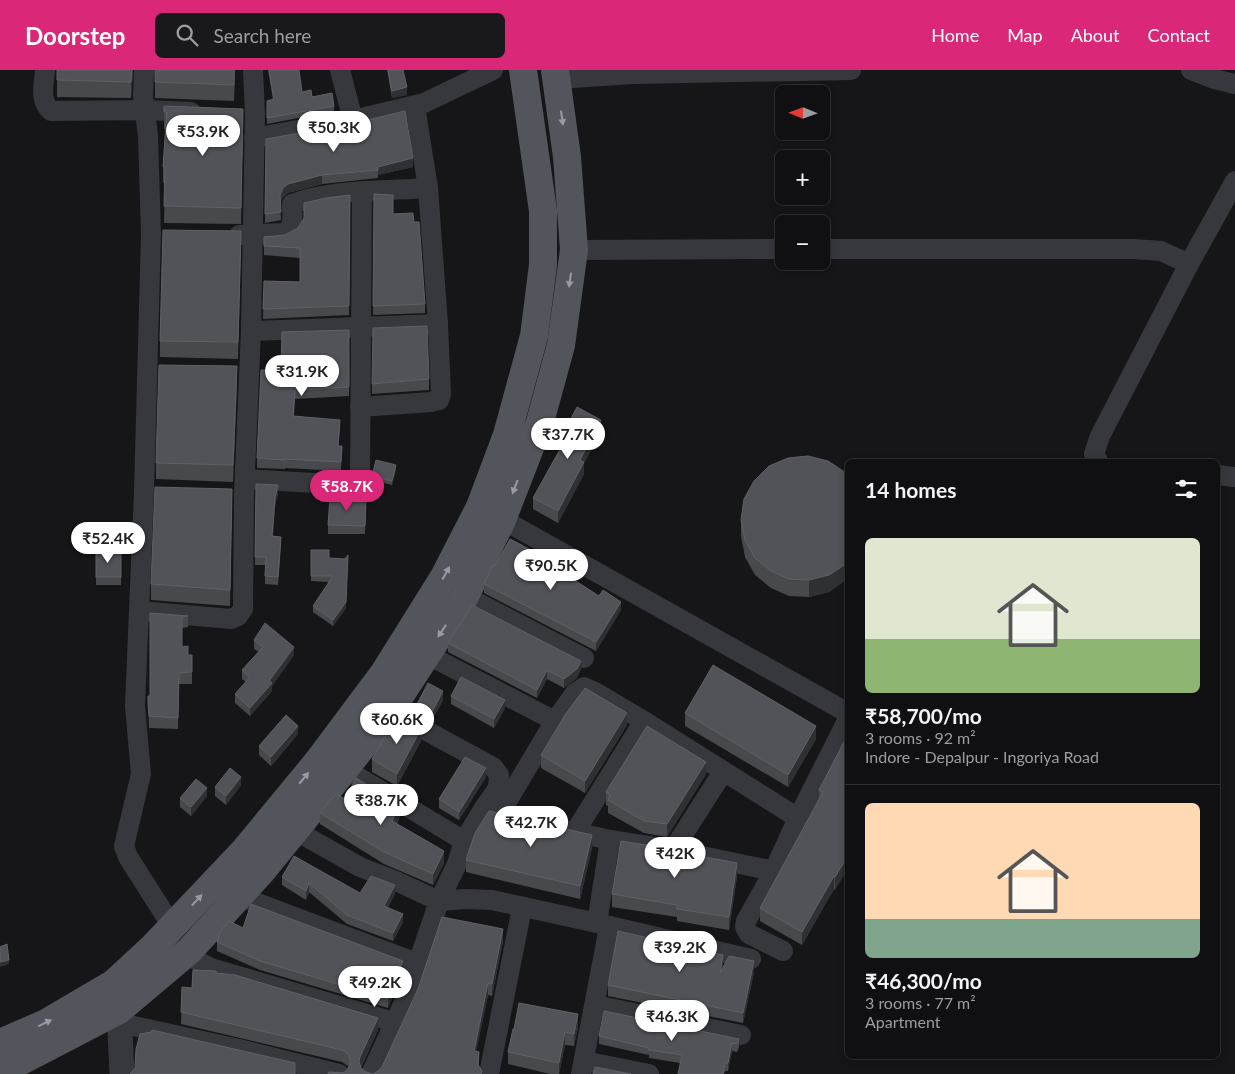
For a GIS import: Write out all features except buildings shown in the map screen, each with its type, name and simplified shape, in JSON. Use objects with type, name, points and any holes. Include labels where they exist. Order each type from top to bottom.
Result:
[{"type":"main road","points":[[0,1072],[119,1017],[189,951],[296,831],[390,712],[465,596],[491,514],[506,434],[534,336],[543,265],[543,211],[523,70]]},
{"type":"main road","points":[[0,1043],[46,1023],[114,984],[154,946],[244,851],[319,760],[378,681],[444,577],[491,514],[540,422],[558,353],[574,250],[567,156],[556,74]]},
{"type":"street","points":[[44,70],[43,100],[50,111],[146,110],[206,112]]},
{"type":"street","points":[[144,70],[143,96],[160,234],[157,369],[144,491],[135,706],[141,774],[124,846],[128,857],[172,926]]},
{"type":"street","points":[[340,70],[354,120]]},
{"type":"street","points":[[254,138],[354,120],[414,106],[494,70]]},
{"type":"street","points":[[556,74],[851,70]]},
{"type":"street","points":[[1192,70],[1235,84]]},
{"type":"street","points":[[140,611],[231,619],[238,616],[244,600],[244,486],[240,371],[251,331],[257,71]]},
{"type":"street","points":[[360,407],[432,402],[439,400],[441,394],[428,188],[414,106]]},
{"type":"street","points":[[235,113],[255,114]]},
{"type":"street","points":[[1097,459],[1094,454],[1100,436],[1189,264],[1235,181]]},
{"type":"street","points":[[224,235],[252,236],[285,233],[291,229],[292,204],[308,198],[428,188]]},
{"type":"street","points":[[224,493],[244,486],[349,486],[356,483],[360,476],[362,193]]},
{"type":"street","points":[[830,250],[1134,249],[1161,251],[1189,264]]},
{"type":"street","points":[[574,250],[775,250]]},
{"type":"street","points":[[251,331],[438,324]]},
{"type":"street","points":[[1220,475],[1235,477]]},
{"type":"street","points":[[144,491],[164,492]]},
{"type":"street","points":[[491,514],[845,710]]},
{"type":"street","points":[[465,596],[584,658]]},
{"type":"street","points":[[426,654],[555,721]]},
{"type":"street","points":[[371,1074],[406,996],[439,901],[457,864],[464,841],[501,813],[555,721],[575,693],[584,687],[644,721],[798,818]]},
{"type":"street","points":[[390,712],[493,768],[498,775],[501,813]]},
{"type":"street","points":[[575,832],[644,721]]},
{"type":"street","points":[[783,951],[750,934],[745,926],[746,921],[774,871],[845,724]]},
{"type":"street","points":[[345,769],[464,841]]},
{"type":"street","points":[[673,850],[723,772]]},
{"type":"street","points":[[547,825],[610,840],[673,850],[774,871]]},
{"type":"street","points":[[296,831],[360,867],[439,901],[492,900],[751,959]]},
{"type":"street","points":[[610,840],[595,1005],[582,1067],[649,1074]]},
{"type":"street","points":[[239,896],[417,963]]},
{"type":"street","points":[[488,1074],[522,908]]},
{"type":"street","points":[[189,951],[196,960],[211,968],[394,1022]]},
{"type":"street","points":[[114,984],[119,1017],[122,1074]]},
{"type":"street","points":[[595,1005],[741,1035]]},
{"type":"street","points":[[119,1017],[339,1074]]}]
